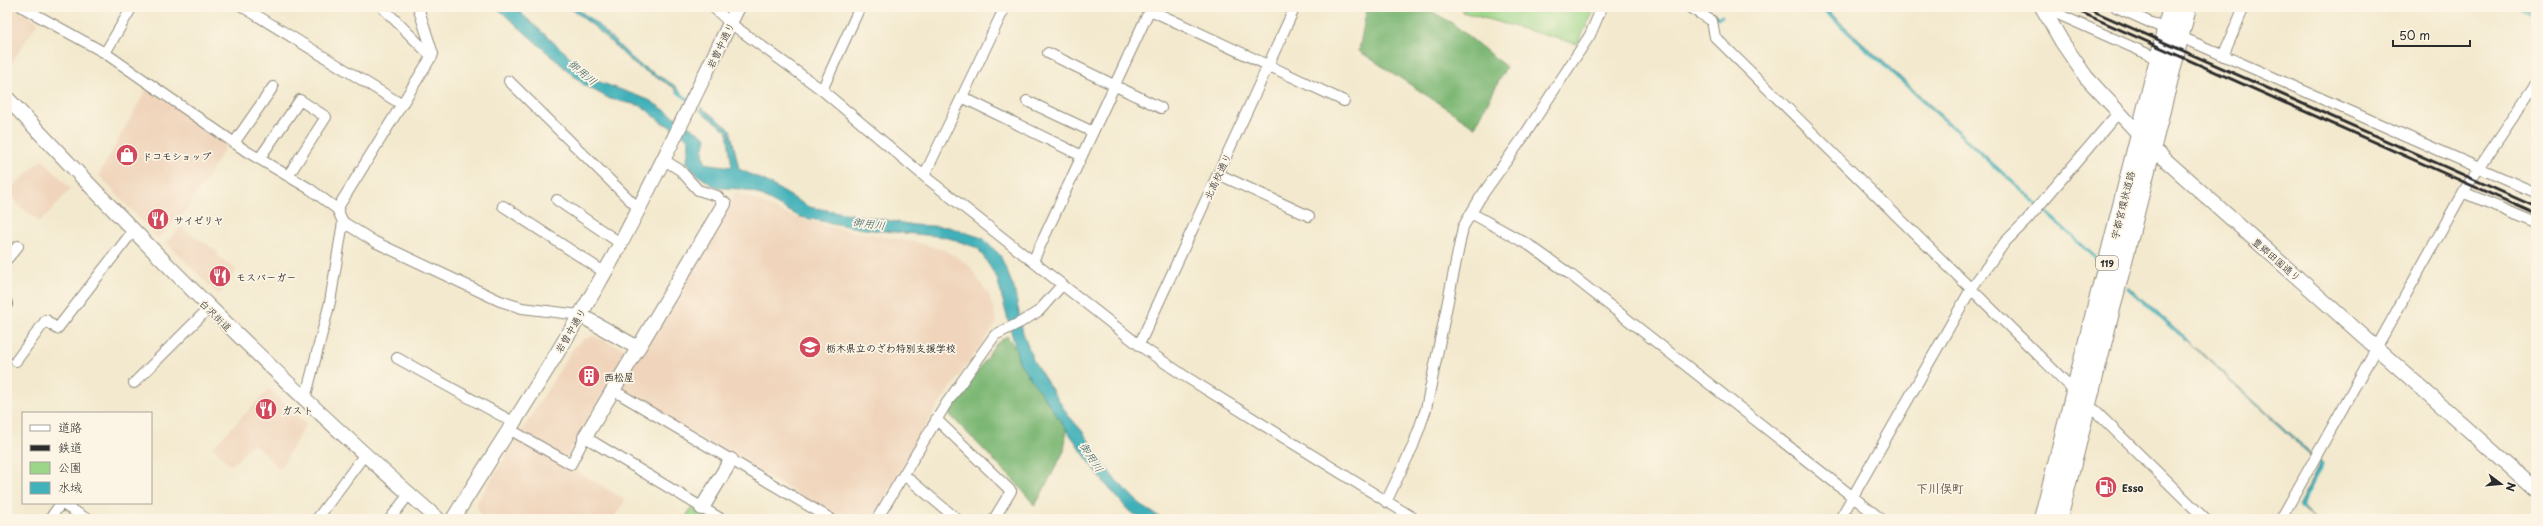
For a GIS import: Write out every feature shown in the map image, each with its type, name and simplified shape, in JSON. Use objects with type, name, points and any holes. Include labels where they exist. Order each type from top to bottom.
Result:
[{"type":"highway","name":"宇都宮環状道路","points":[[2043,519],[2081,398],[2152,148],[2173,33],[2172,7]]},
{"type":"highway","name":"宇都宮環状道路","points":[[2058,519],[2081,398],[2139,134],[2159,60],[2187,7]]},
{"type":"street","points":[[22,7],[105,53],[234,143],[310,189],[336,209],[343,222],[375,242],[500,301],[522,308],[580,315],[638,348]]},
{"type":"street","points":[[105,53],[132,7]]},
{"type":"street","points":[[243,7],[401,104]]},
{"type":"street","points":[[382,7],[432,57]]},
{"type":"street","points":[[336,209],[432,57],[432,46],[418,7]]},
{"type":"street","points":[[714,7],[730,23],[822,90],[924,176],[1139,345],[1415,519]]},
{"type":"street","name":"岩曽中通り","points":[[453,519],[580,315],[604,272],[664,160],[738,7]]},
{"type":"street","points":[[822,90],[860,7]]},
{"type":"street","points":[[924,176],[1005,7]]},
{"type":"street","name":"北高校通り","points":[[1139,345],[1295,7]]},
{"type":"street","points":[[1386,502],[1413,446],[1426,409],[1464,227],[1471,213],[1524,136],[1590,35],[1602,7]]},
{"type":"street","points":[[1689,7],[1712,21],[1715,37],[2205,519]]},
{"type":"street","points":[[2042,7],[2159,60]]},
{"type":"street","name":"豊郷田園通り","points":[[2042,7],[2074,61],[2118,113],[2152,148],[2536,490]]},
{"type":"street","points":[[2116,7],[2223,56],[2536,193]]},
{"type":"street","points":[[2223,56],[2244,7]]},
{"type":"street","points":[[2532,7],[2536,9]]},
{"type":"street","points":[[1033,261],[1114,86],[1148,8],[1344,100]]},
{"type":"street","points":[[1048,52],[1161,108]]},
{"type":"street","points":[[509,81],[639,209]]},
{"type":"street","points":[[2281,519],[2463,192],[2536,83]]},
{"type":"street","points":[[234,143],[273,87]]},
{"type":"street","points":[[962,97],[1082,156]]},
{"type":"street","name":"白沢街道","points":[[7,98],[133,231],[209,308],[305,399],[438,519]]},
{"type":"street","points":[[259,159],[300,100],[326,117],[288,176]]},
{"type":"street","points":[[1027,101],[1093,132]]},
{"type":"street","points":[[1840,519],[1971,289],[2005,242],[2026,221],[2118,113]]},
{"type":"street","points":[[397,358],[511,425],[571,464],[585,437],[724,204],[717,196],[698,190],[680,170],[664,160]]},
{"type":"street","points":[[1218,174],[1309,216]]},
{"type":"street","points":[[2463,192],[2536,223]]},
{"type":"street","points":[[557,200],[620,243]]},
{"type":"street","points":[[503,206],[604,272]]},
{"type":"street","points":[[1471,213],[1529,245],[1571,275],[1880,519]]},
{"type":"street","points":[[305,399],[330,302],[343,222]]},
{"type":"street","points":[[16,361],[46,320],[57,329],[133,231]]},
{"type":"street","points":[[7,259],[18,246]]},
{"type":"street","points":[[877,519],[936,419],[995,335],[1021,322],[1038,311],[1062,285]]},
{"type":"street","points":[[134,383],[209,308]]},
{"type":"street","points":[[613,390],[831,519]]},
{"type":"street","points":[[936,419],[1011,491],[994,519]]},
{"type":"street","points":[[585,437],[721,519]]},
{"type":"street","points":[[317,519],[365,454]]},
{"type":"street","points":[[702,508],[731,460]]},
{"type":"street","points":[[904,474],[957,519]]},
{"type":"street","points":[[390,519],[409,494]]},
{"type":"street","points":[[50,519],[60,504]]},
{"type":"street","points":[[63,504],[88,519]]},
{"type":"shaded area","points":[[7,7],[11,7],[38,22],[7,70]]},
{"type":"shaded area","points":[[147,88],[228,143],[188,209],[157,238],[99,175]]},
{"type":"shaded area","points":[[42,159],[71,189],[40,222],[18,205],[8,192]]},
{"type":"shaded area","name":"栃木県立のざわ特別支援学校","points":[[736,192],[788,215],[831,227],[919,243],[944,250],[968,264],[989,295],[997,323],[935,410],[872,519],[841,519],[615,388]]},
{"type":"shaded area","points":[[181,227],[215,250],[219,257],[237,270],[219,295],[166,242]]},
{"type":"shaded area","points":[[593,336],[625,349],[625,356],[563,462],[625,500],[613,519],[480,519],[477,503],[574,347],[582,340]]},
{"type":"shaded area","points":[[269,389],[306,424],[280,469],[253,443],[231,466],[213,447]]},
{"type":"green space","points":[[1367,7],[1424,7],[1452,23],[1506,67],[1475,127],[1359,51]]},
{"type":"green space","points":[[1463,7],[1596,7],[1577,44],[1462,12]]},
{"type":"green space","points":[[1007,336],[1067,428],[1064,451],[1035,506],[1019,486],[949,414],[996,344]]},
{"type":"green space","points":[[691,508],[709,519],[685,519]]},
{"type":"water","name":"御用川","points":[[496,7],[514,7],[597,81],[649,100],[706,137],[703,152],[705,163],[732,167],[727,131],[700,111],[701,107],[730,129],[739,169],[765,181],[809,207],[914,225],[949,227],[982,238],[1000,255],[1014,288],[1023,333],[1033,360],[1068,415],[1083,432],[1112,476],[1142,506],[1163,519],[1141,519],[1129,511],[1102,480],[1019,362],[997,278],[978,248],[946,237],[863,229],[800,217],[756,193],[741,189],[721,188],[712,185],[694,172],[687,162],[689,141],[681,132],[661,122],[642,106],[610,99],[584,85]]},
{"type":"water","points":[[569,7],[575,7],[597,24],[637,63],[674,85],[681,93],[680,95],[673,87],[635,65],[596,28]]},
{"type":"water","points":[[1821,7],[1824,7],[2097,259]]},
{"type":"water","points":[[2128,286],[2323,464],[2300,505],[2315,519],[2298,506],[2320,464]]},
{"type":"waterway","points":[[1701,7],[1719,18],[1722,16]]},
{"type":"waterway","points":[[1820,7],[2097,259]]},
{"type":"waterway","points":[[2522,7],[2536,15]]},
{"type":"waterway","points":[[678,92],[689,100]]},
{"type":"waterway","points":[[2128,288],[2185,340]]},
{"type":"waterway","points":[[2301,508],[2300,507],[2322,465],[2320,463]]},
{"type":"railway","points":[[2069,7],[2536,214]]},
{"type":"railway","points":[[2084,7],[2536,207]]},
{"type":"place","name":"ドコモショップ","points":[[127,155]]},
{"type":"place","name":"サイゼリヤ","points":[[158,219]]},
{"type":"place","name":"モスバーガー","points":[[220,276]]},
{"type":"place","name":"栃木県立のざわ特別支援学校","points":[[810,347]]},
{"type":"place","name":"西松屋","points":[[589,376]]},
{"type":"place","name":"ガスト","points":[[266,409]]},
{"type":"place","name":"Esso","points":[[2106,487]]},
{"type":"district","name":"下川俣町","points":[[1940,488]]}]
